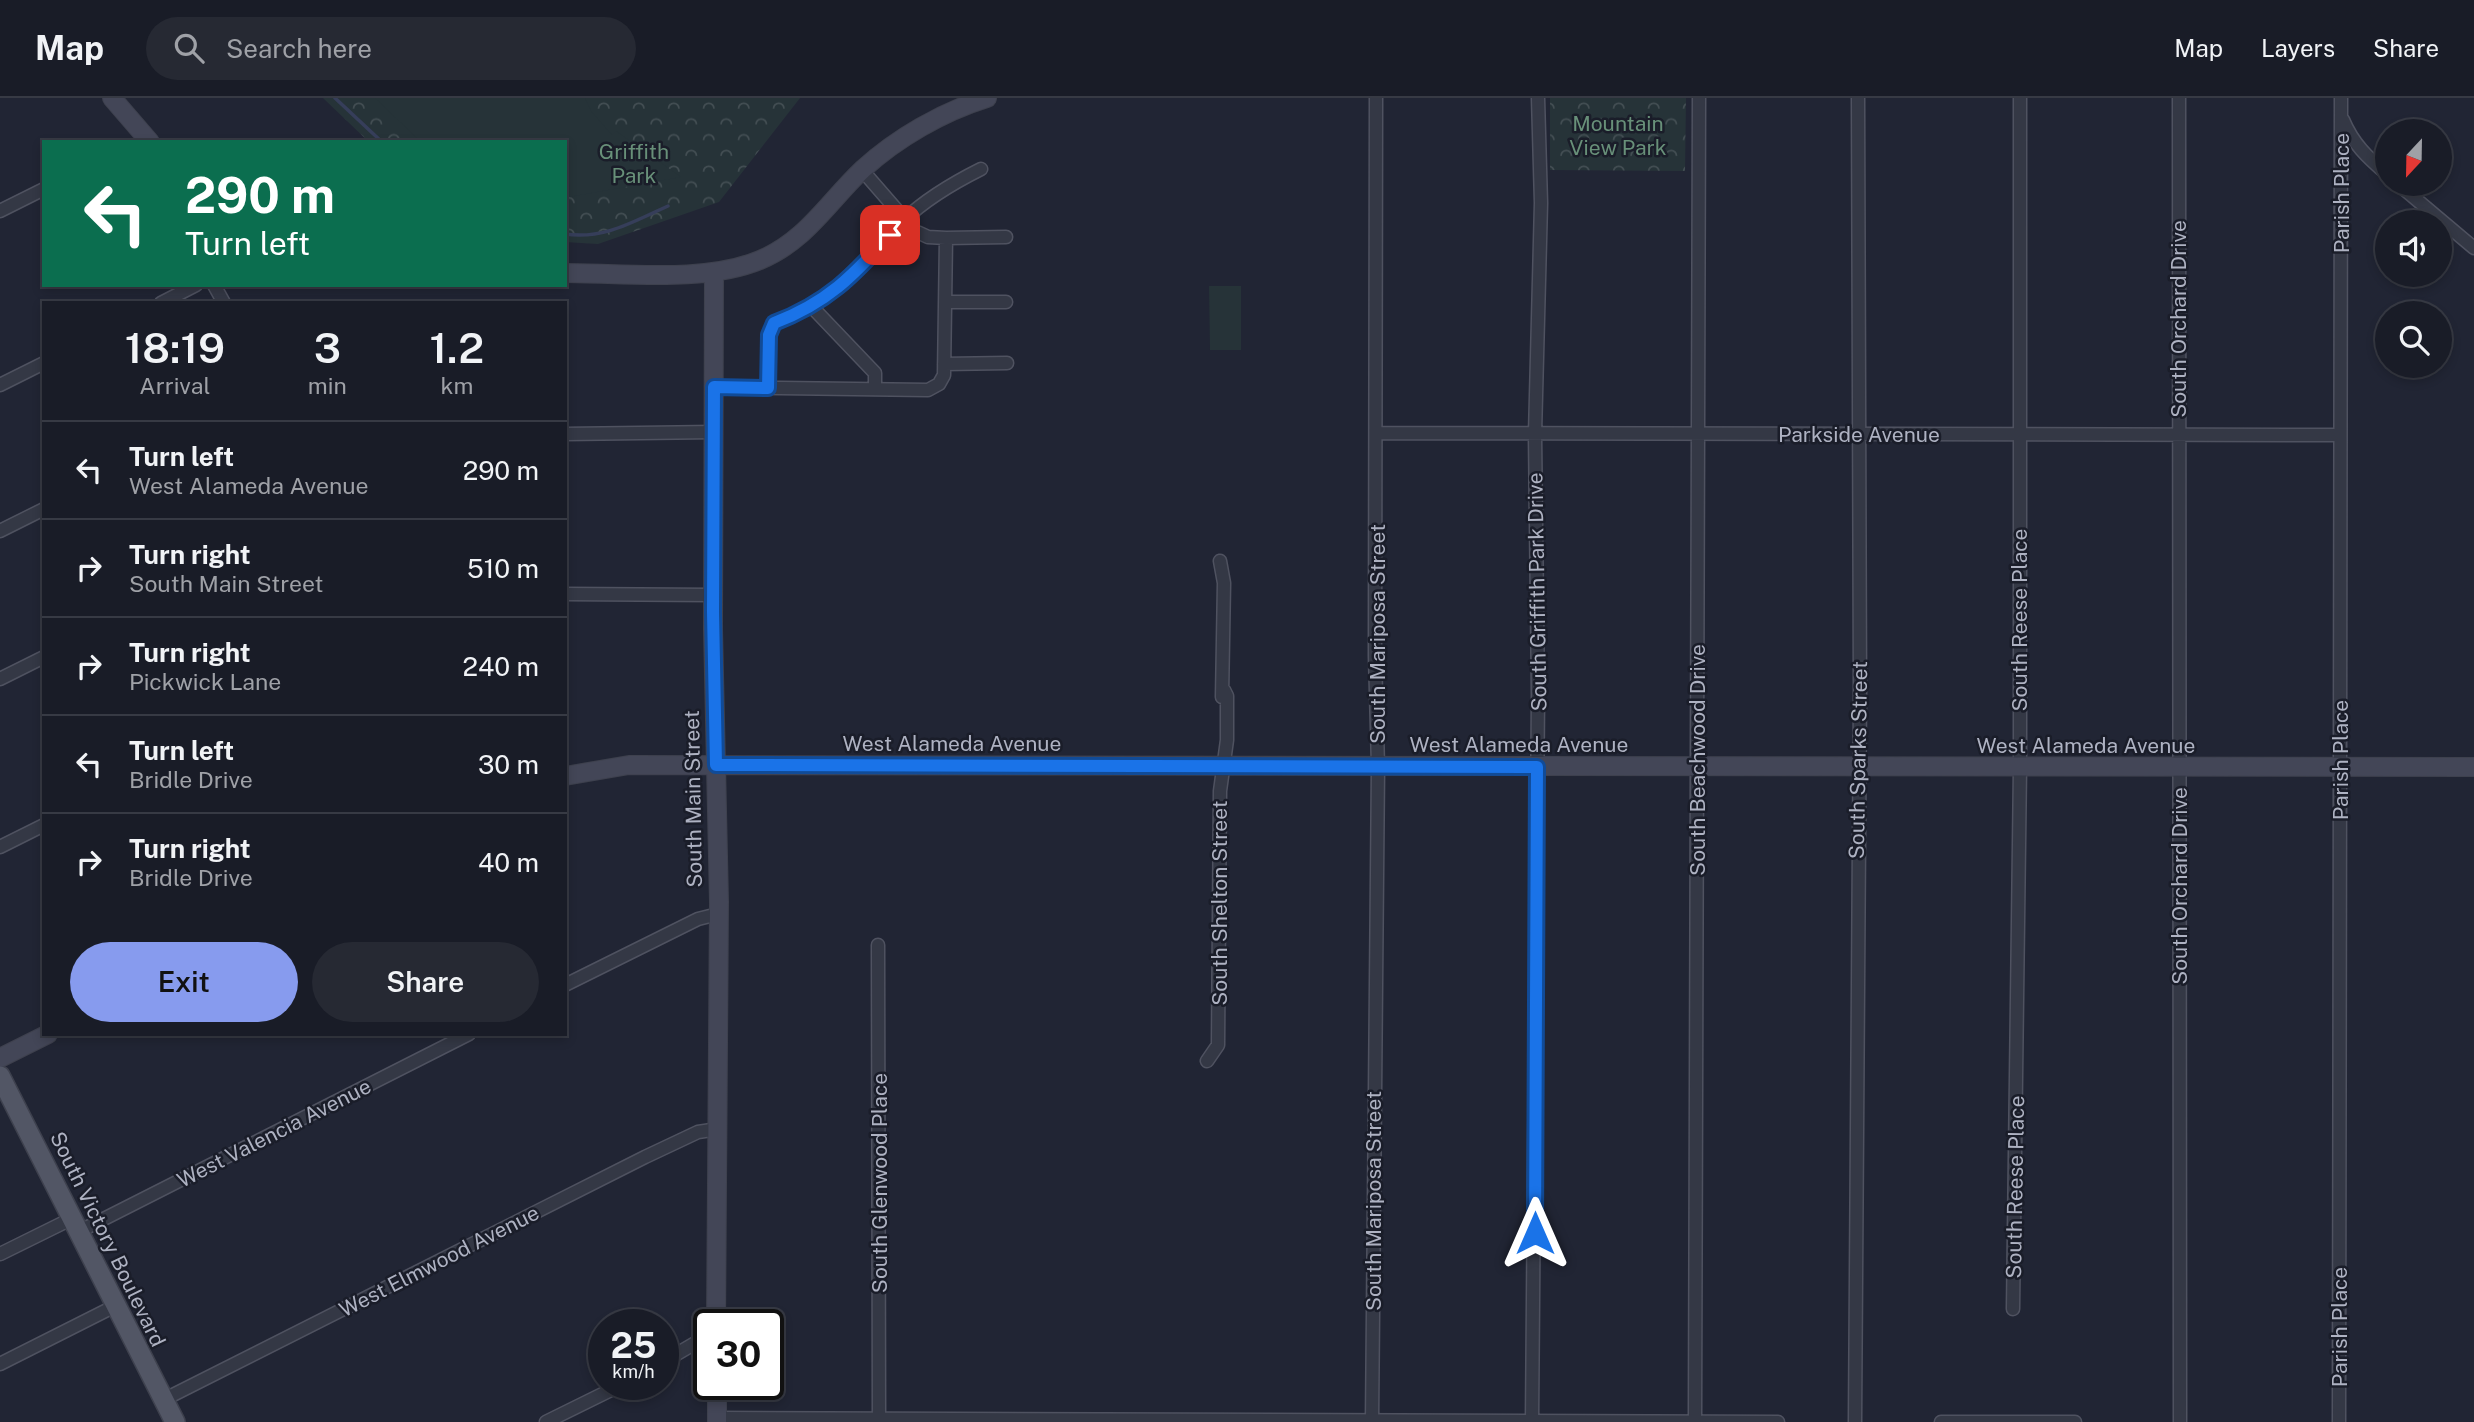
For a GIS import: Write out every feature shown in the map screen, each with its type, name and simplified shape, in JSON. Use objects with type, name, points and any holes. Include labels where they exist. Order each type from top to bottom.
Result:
[{"type":"main road","points":[[112,98],[144,140]]},
{"type":"main road","points":[[567,273],[713,272],[758,261],[796,240],[862,170],[938,118],[986,98]]},
{"type":"main road","name":"South Main Street","points":[[713,272],[713,595],[718,914],[716,1309]]},
{"type":"main road","name":"West Alameda Avenue","points":[[567,776],[629,765],[2474,767]]},
{"type":"main road","points":[[0,1058],[44,1036]]},
{"type":"main road","name":"South Victory Boulevard","points":[[0,1076],[175,1422]]},
{"type":"main road","points":[[717,1400],[717,1420]]},
{"type":"street","name":"South Mariposa Street","points":[[1372,1421],[1378,766],[1375,656],[1377,98]]},
{"type":"street","name":"South Griffith Park Drive","points":[[1532,1421],[1537,767],[1535,434],[1541,203],[1538,98]]},
{"type":"street","name":"South Beachwood Drive","points":[[1695,1422],[1699,98]]},
{"type":"street","name":"South Sparks Street","points":[[1855,1422],[1859,767],[1858,98]]},
{"type":"street","name":"South Reese Place","points":[[2013,1309],[2020,767],[2020,98]]},
{"type":"street","name":"South Orchard Drive","points":[[2179,98],[2180,1422]]},
{"type":"street","name":"Parish Place","points":[[2339,1422],[2341,98]]},
{"type":"street","points":[[2341,114],[2350,137],[2375,164]]},
{"type":"street","points":[[768,388],[770,328],[774,323],[812,307],[848,281],[904,219],[944,187],[981,169]]},
{"type":"street","points":[[862,170],[920,235],[946,238],[1006,237]]},
{"type":"street","points":[[0,211],[42,190]]},
{"type":"street","points":[[2412,196],[2474,248]]},
{"type":"street","points":[[714,387],[928,390],[939,384],[944,375],[946,238]]},
{"type":"street","points":[[165,301],[192,287]]},
{"type":"street","points":[[945,302],[1006,302]]},
{"type":"street","points":[[812,307],[875,373],[875,389]]},
{"type":"street","points":[[944,364],[1007,363]]},
{"type":"street","points":[[0,385],[42,364]]},
{"type":"street","points":[[567,434],[714,432]]},
{"type":"street","name":"Parkside Avenue","points":[[1377,432],[2340,435]]},
{"type":"street","points":[[0,531],[42,510]]},
{"type":"street","name":"South Shelton Street","points":[[1207,1061],[1218,1045],[1222,766],[1227,696],[1224,690],[1224,583],[1220,561]]},
{"type":"street","points":[[567,594],[713,595]]},
{"type":"street","points":[[0,679],[42,658]]},
{"type":"street","points":[[0,847],[42,826]]},
{"type":"street","points":[[567,984],[698,919],[718,914]]},
{"type":"street","name":"South Glenwood Place","points":[[878,945],[879,1421]]},
{"type":"street","name":"West Valencia Avenue","points":[[0,1254],[76,1224],[465,1036]]},
{"type":"street","name":"West Elmwood Avenue","points":[[163,1400],[645,1157],[698,1132],[718,1129]]},
{"type":"street","points":[[0,1364],[117,1305]]},
{"type":"street","points":[[546,1422],[591,1400]]},
{"type":"street","points":[[717,1420],[1778,1422]]},
{"type":"street","points":[[1941,1422],[2075,1422]]},
{"type":"green space","name":"Griffith Park","points":[[323,98],[800,98],[719,202],[598,244],[567,242],[567,140],[367,140]]},
{"type":"green space","points":[[375,98],[585,98],[591,111],[612,135],[616,131],[681,177],[569,197],[567,140],[419,140]]},
{"type":"green space","name":"Mountain View Park","points":[[1550,98],[1686,98],[1685,171],[1550,170]]},
{"type":"green space","points":[[1209,286],[1241,286],[1241,350],[1210,350]]},
{"type":"waterway","points":[[335,98],[380,140]]},
{"type":"waterway","points":[[567,234],[606,232],[668,206]]},
{"type":"route","points":[[890,235],[848,281],[834,292],[812,307],[774,323],[770,328],[768,388],[714,387],[713,612],[716,765],[1537,767],[1535,1233]]}]
